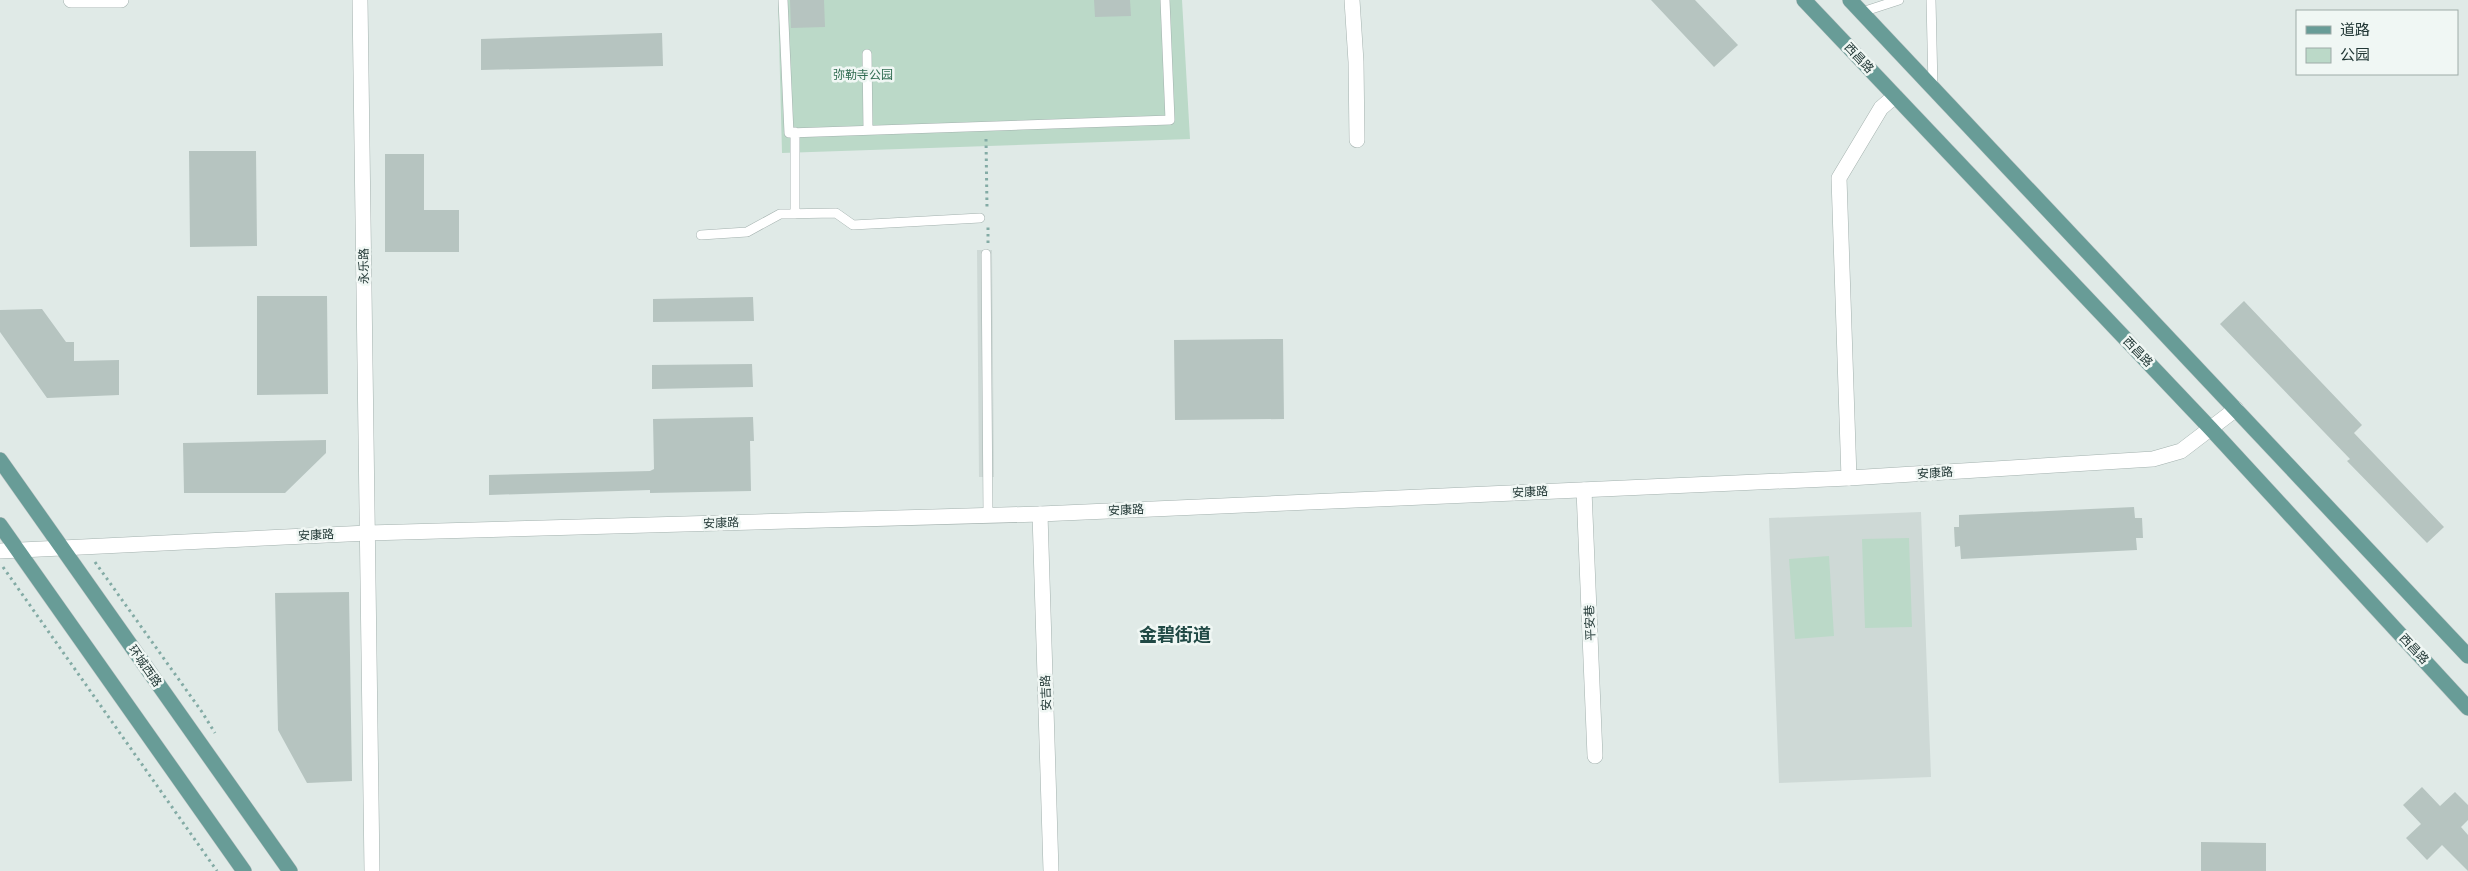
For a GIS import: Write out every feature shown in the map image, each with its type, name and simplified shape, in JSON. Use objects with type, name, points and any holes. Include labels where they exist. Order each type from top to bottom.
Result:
[{"type":"main road","name":"西昌路","points":[[1804,0],[2212,429],[2468,708]]},
{"type":"main road","points":[[1850,0],[2468,656]]},
{"type":"main road","name":"环城西路","points":[[0,460],[290,871]]},
{"type":"main road","points":[[0,526],[244,871]]},
{"type":"street","points":[[71,0],[121,0]]},
{"type":"street","name":"永乐路","points":[[360,0],[372,871]]},
{"type":"street","points":[[1352,0],[1356,62],[1357,140]]},
{"type":"street","points":[[1849,478],[1839,178],[1881,108],[1895,96]]},
{"type":"street","name":"安康路","points":[[0,551],[368,533],[1040,514],[1849,478],[2153,459],[2181,451],[2236,409]]},
{"type":"street","name":"平安巷","points":[[1584,490],[1595,756]]},
{"type":"street","name":"安吉路","points":[[1040,514],[1051,871]]},
{"type":"lane","points":[[783,0],[789,132],[1170,120],[1165,0]]},
{"type":"lane","points":[[1862,12],[1899,0]]},
{"type":"lane","points":[[1931,0],[1933,88]]},
{"type":"lane","points":[[867,54],[868,130]]},
{"type":"lane","points":[[795,132],[795,214]]},
{"type":"lane","points":[[701,235],[747,232],[780,214],[836,213],[853,225],[985,218]]},
{"type":"lane","points":[[986,254],[988,516]]},
{"type":"path","points":[[985,126],[986,254]]},
{"type":"path","points":[[0,562],[217,871]]},
{"type":"shaded area","points":[[977,250],[992,250],[994,477],[979,477]]},
{"type":"shaded area","points":[[1921,512],[1931,777],[1779,783],[1769,518]]},
{"type":"green space","name":"弥勒寺公园","points":[[778,0],[1182,0],[1190,139],[782,153]]},
{"type":"green space","points":[[1909,538],[1912,627],[1865,628],[1862,539]]},
{"type":"green space","points":[[1829,556],[1834,636],[1795,639],[1789,559]]},
{"type":"building","points":[[790,0],[824,0],[825,27],[791,28]]},
{"type":"building","points":[[1094,0],[1130,0],[1131,16],[1095,17]]},
{"type":"building","points":[[1651,0],[1695,0],[1738,45],[1714,67]]},
{"type":"building","points":[[662,33],[663,66],[481,70],[481,39]]},
{"type":"building","points":[[189,151],[256,151],[257,246],[190,247]]},
{"type":"building","points":[[385,154],[424,154],[424,210],[459,210],[459,252],[385,252]]},
{"type":"building","points":[[257,296],[327,296],[328,394],[257,395]]},
{"type":"building","points":[[753,297],[754,321],[653,322],[653,299]]},
{"type":"building","points":[[2244,301],[2362,425],[2354,433],[2444,527],[2427,543],[2347,461],[2350,459],[2220,324]]},
{"type":"building","points":[[42,309],[66,342],[74,342],[74,361],[119,360],[119,395],[47,398],[0,332],[0,310]]},
{"type":"building","points":[[1283,339],[1284,419],[1175,420],[1174,340]]},
{"type":"building","points":[[752,364],[753,387],[652,389],[652,365]]},
{"type":"building","points":[[753,417],[754,441],[750,441],[751,491],[650,493],[650,490],[489,495],[489,475],[650,471],[654,469],[653,419]]},
{"type":"building","points":[[326,440],[326,453],[285,493],[184,493],[183,443]]},
{"type":"building","points":[[2134,507],[2135,518],[2142,518],[2143,538],[2136,538],[2137,550],[1961,559],[1960,546],[1955,547],[1954,527],[1959,527],[1959,515]]},
{"type":"building","points":[[349,592],[352,781],[307,783],[278,730],[275,593]]},
{"type":"building","points":[[2422,787],[2440,806],[2455,792],[2468,805],[2468,820],[2461,827],[2468,835],[2468,871],[2442,845],[2427,860],[2406,838],[2421,824],[2403,805]]},
{"type":"building","points":[[2201,842],[2266,843],[2266,871],[2201,871]]},
{"type":"district","name":"金碧街道","points":[[1175,635]]}]
